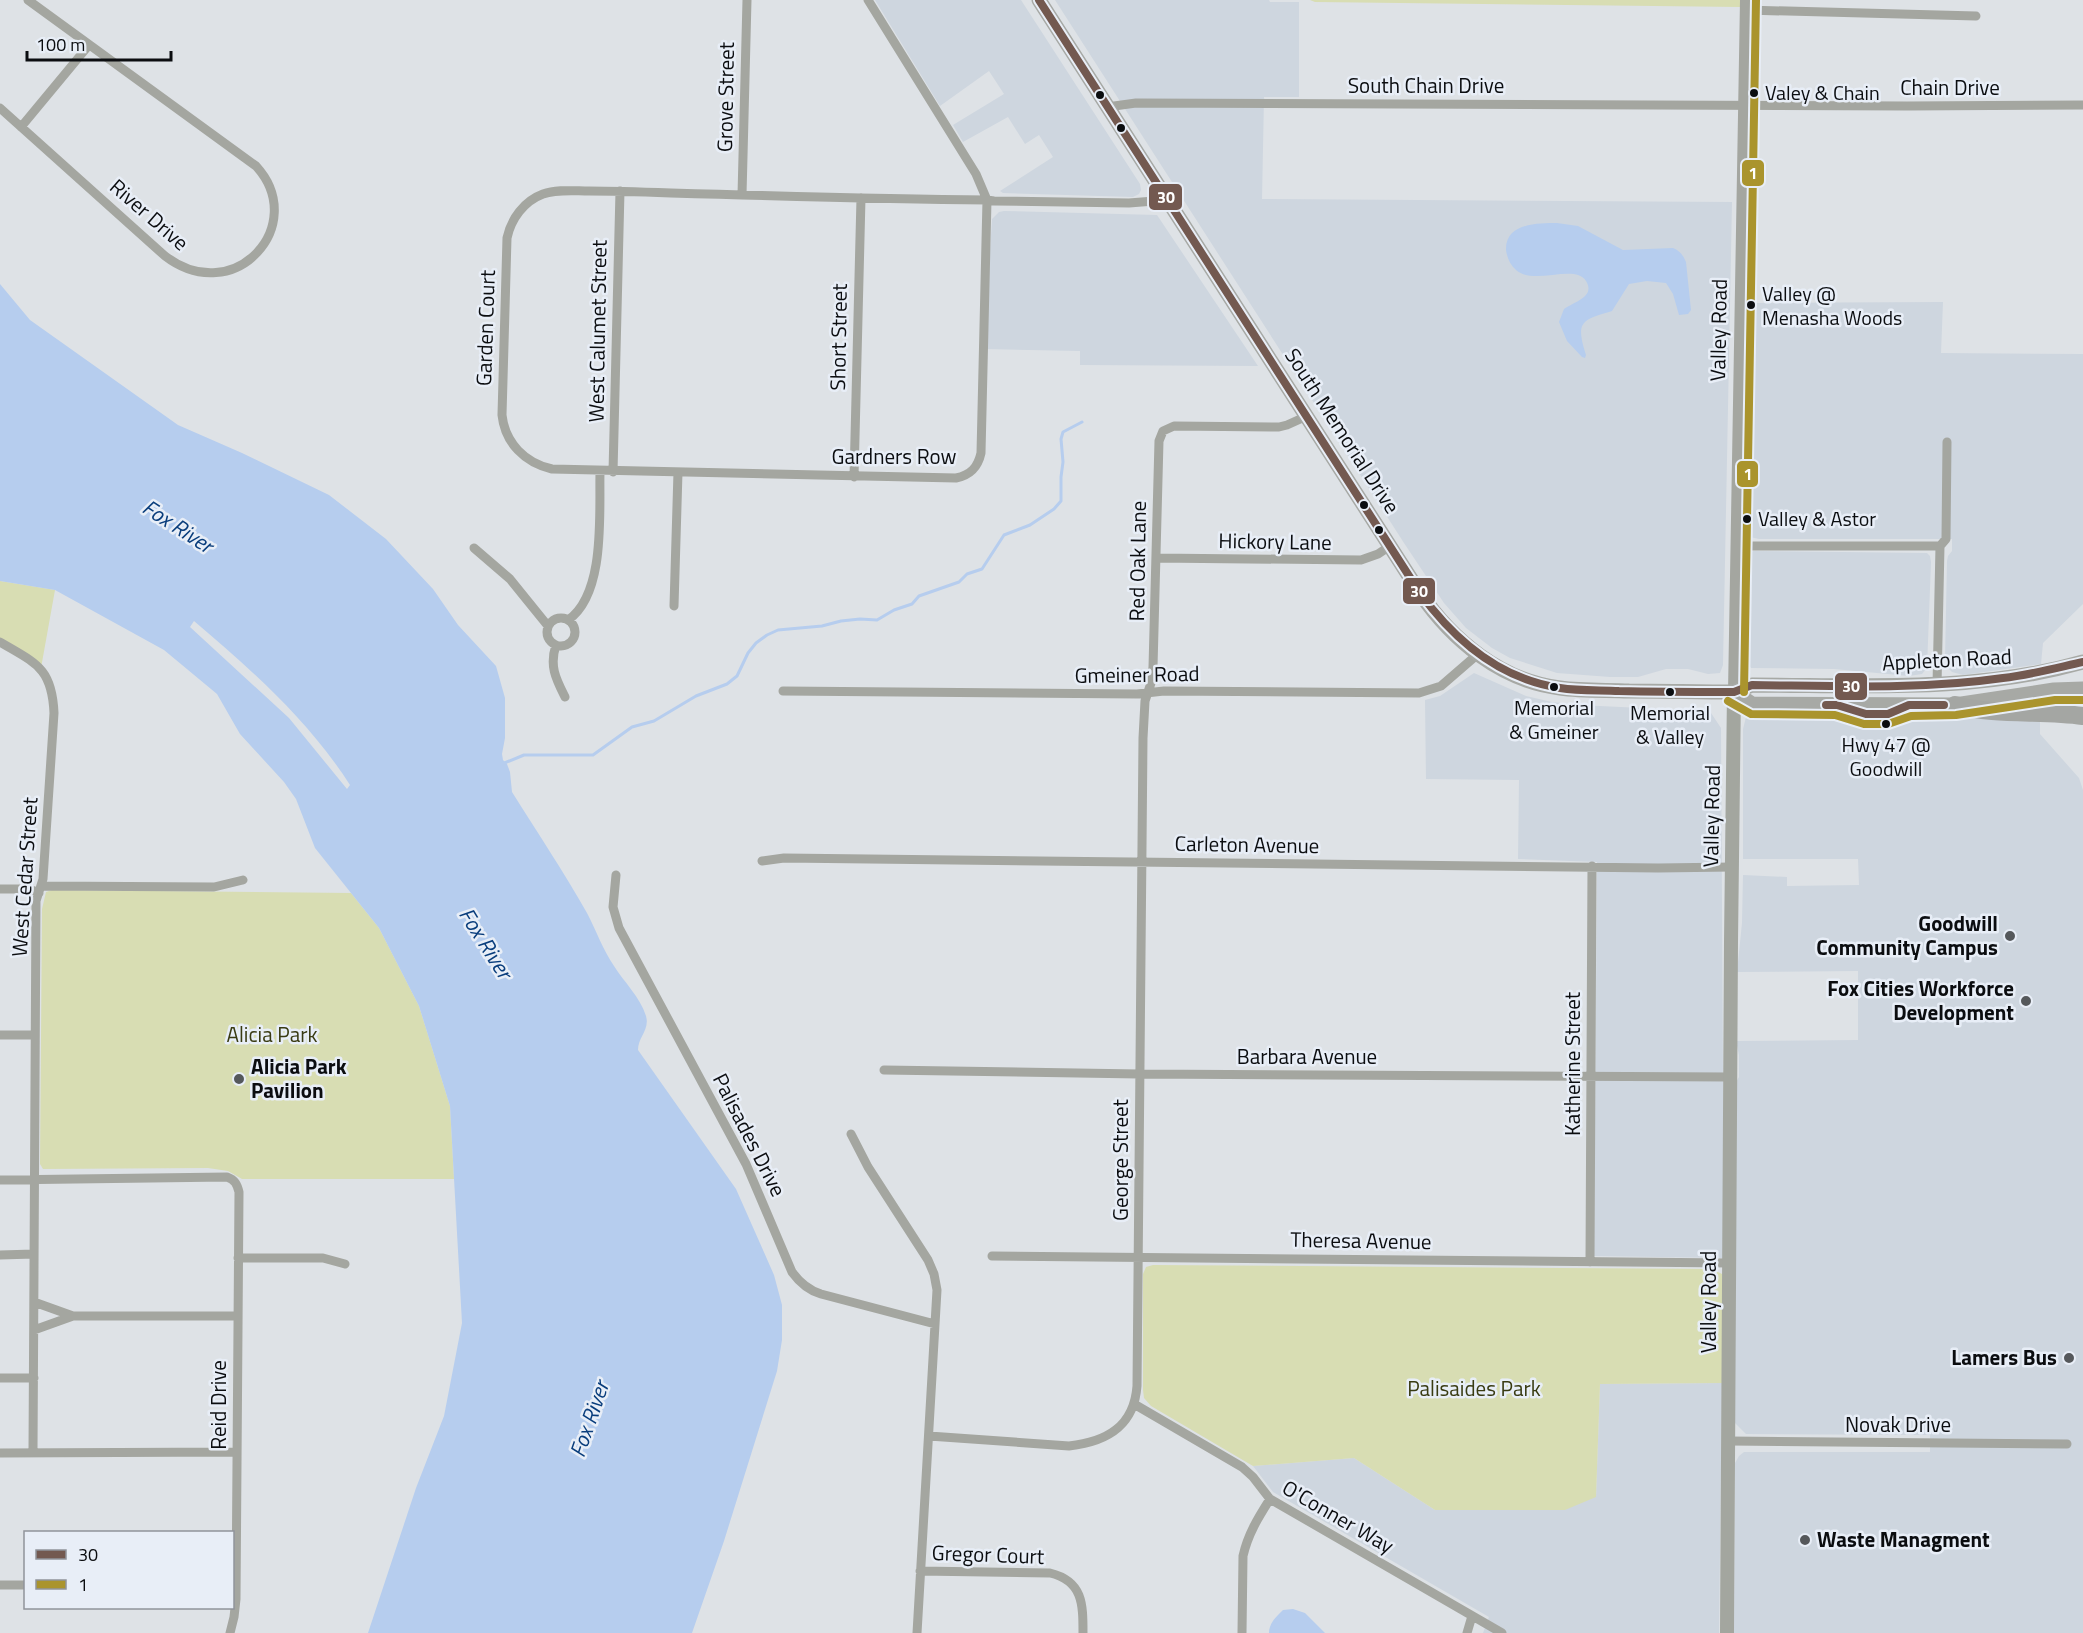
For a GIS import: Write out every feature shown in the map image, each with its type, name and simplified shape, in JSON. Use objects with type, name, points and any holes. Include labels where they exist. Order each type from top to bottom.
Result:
[{"type":"highway","points":[[1955,705],[1982,711],[2054,712],[2083,716]]},
{"type":"main road","name":"South Memorial Drive","points":[[1039,0],[1390,546],[1432,610],[1446,627],[1478,654],[1520,677],[1559,688],[1734,692]]},
{"type":"main road","name":"Appleton Road","points":[[1734,692],[1752,685],[1937,685],[2008,679],[2083,662]]},
{"type":"main road","name":"Appleton Road","points":[[1734,692],[1752,704],[1955,705],[2054,690],[2083,689]]},
{"type":"main road","name":"Valley Road","points":[[1727,1633],[1734,692]]},
{"type":"street","name":"River Drive","points":[[0,108],[158,249],[182,267],[198,272],[224,272],[246,263],[258,251],[268,234],[273,213],[273,199],[261,172],[248,160],[28,0]]},
{"type":"street","name":"Grove Street","points":[[742,195],[747,0]]},
{"type":"street","points":[[868,0],[954,138],[980,182],[987,200]]},
{"type":"street","points":[[1746,5],[1976,16]]},
{"type":"street","name":"Valley Road","points":[[1734,692],[1746,5]]},
{"type":"street","points":[[21,127],[89,45]]},
{"type":"street","name":"South Chain Drive","points":[[1107,107],[1136,103],[1744,106]]},
{"type":"street","name":"Chain Drive","points":[[1744,106],[2083,105]]},
{"type":"street","name":"Garden Court","points":[[613,472],[552,469],[541,466],[520,453],[511,443],[502,415],[507,238],[511,223],[521,209],[540,195],[564,191],[620,191]]},
{"type":"street","points":[[620,191],[1129,203],[1167,200]]},
{"type":"street","name":"West Calumet Street","points":[[613,472],[620,191]]},
{"type":"street","name":"Short Street","points":[[854,477],[861,198]]},
{"type":"street","name":"Gardners Row","points":[[613,472],[956,478],[971,472],[977,466],[981,453],[987,200]]},
{"type":"street","name":"Red Oak Lane","points":[[1149,693],[1153,667],[1159,441],[1162,430],[1174,426],[1279,427],[1307,416]]},
{"type":"street","points":[[1937,685],[1940,546],[1946,539],[1947,442]]},
{"type":"street","points":[[568,620],[586,597],[598,560],[600,472]]},
{"type":"street","points":[[674,606],[678,472]]},
{"type":"street","name":"Hickory Lane","points":[[1156,558],[1361,560],[1378,554],[1390,546]]},
{"type":"street","points":[[1737,546],[1940,546]]},
{"type":"street","points":[[474,548],[510,579],[548,626]]},
{"type":"street","points":[[554,619],[568,620],[574,627],[572,640],[565,645],[556,645],[549,640],[548,626],[554,619]]},
{"type":"street","name":"West Cedar Street","points":[[0,642],[41,668],[52,691],[54,713],[40,890],[36,901],[33,1452]]},
{"type":"street","points":[[556,645],[552,668],[565,697]]},
{"type":"street","name":"Gmeiner Road","points":[[783,691],[1419,693],[1441,686],[1478,654]]},
{"type":"street","name":"George Street","points":[[928,1436],[1069,1446],[1083,1444],[1095,1442],[1113,1432],[1129,1416],[1134,1404],[1137,1386],[1144,716],[1149,693]]},
{"type":"street","name":"Carleton Avenue","points":[[762,861],[796,858],[1732,867]]},
{"type":"street","name":"Katherine Street","points":[[1590,1262],[1592,866]]},
{"type":"street","name":"Palisades Drive","points":[[616,875],[613,907],[615,919],[746,1164],[792,1272],[804,1286],[821,1294],[935,1324]]},
{"type":"street","points":[[0,889],[214,887],[243,880]]},
{"type":"street","points":[[0,1035],[35,1035]]},
{"type":"street","name":"Barbara Avenue","points":[[884,1070],[1139,1074],[1730,1077]]},
{"type":"street","points":[[850,1134],[868,1167],[924,1252],[932,1267],[937,1290],[917,1633]]},
{"type":"street","name":"Reid Drive","points":[[34,1180],[218,1177],[233,1179],[237,1184],[239,1192],[237,1452],[234,1617],[230,1633]]},
{"type":"street","points":[[0,1180],[34,1180]]},
{"type":"street","points":[[0,1255],[34,1254]]},
{"type":"street","name":"Theresa Avenue","points":[[992,1256],[1730,1263]]},
{"type":"street","points":[[238,1258],[323,1258],[345,1264]]},
{"type":"street","points":[[34,1302],[73,1316],[237,1316]]},
{"type":"street","points":[[34,1330],[73,1316]]},
{"type":"street","points":[[0,1378],[34,1378]]},
{"type":"street","name":"O'Conner Way","points":[[1134,1404],[1242,1467],[1270,1499],[1502,1633]]},
{"type":"street","name":"Novak Drive","points":[[1729,1442],[2067,1444]]},
{"type":"street","points":[[0,1453],[237,1452]]},
{"type":"street","points":[[1242,1633],[1243,1556],[1249,1534],[1270,1499]]},
{"type":"street","name":"Gregor Court","points":[[920,1571],[1058,1575],[1072,1583],[1080,1597],[1083,1633]]},
{"type":"street","points":[[0,1585],[24,1585]]},
{"type":"street","points":[[1467,1633],[1472,1616]]},
{"type":"shaded area","points":[[875,0],[1021,0],[1140,184],[1139,194],[1133,197],[1003,193],[1000,191],[1053,157],[1039,135],[1025,144],[1008,117],[963,142],[953,125],[1004,94],[989,71],[940,106]]},
{"type":"shaded area","points":[[1055,0],[1299,2],[1299,97],[1264,97],[1262,199],[1732,202],[1723,665],[1720,673],[1708,674],[1688,669],[1666,669],[1638,677],[1610,677],[1557,673],[1510,658],[1492,648],[1466,628],[1444,603],[1404,543]]},
{"type":"shaded area","points":[[999,212],[1157,215],[1258,366],[1080,365],[1080,351],[984,349],[992,219]]},
{"type":"shaded area","points":[[1943,302],[1941,353],[2083,354],[2083,604],[2043,643],[2041,664],[1963,675],[1952,672],[1948,668],[1945,659],[1947,561],[1952,551],[1952,539],[1759,539],[1750,537],[1746,530],[1751,303]]},
{"type":"shaded area","points":[[1753,551],[1927,553],[1931,562],[1927,668],[1922,674],[1909,676],[1834,669],[1751,668],[1745,660],[1744,652],[1745,559]]},
{"type":"shaded area","points":[[1474,673],[1526,696],[1552,702],[1704,711],[1711,713],[1721,728],[1724,1258],[1594,1256],[1597,862],[1518,859],[1519,780],[1426,779],[1425,700],[1440,696]]},
{"type":"shaded area","points":[[1758,711],[1843,713],[1867,718],[1889,719],[1905,713],[2040,716],[2040,734],[2079,778],[2083,790],[2083,1633],[1734,1633],[1735,1463],[1739,1456],[1744,1452],[1930,1452],[1930,1435],[1746,1434],[1734,1422],[1736,1082],[1739,1077],[1739,1055],[1736,1041],[1858,1040],[1858,971],[1737,972],[1742,923],[1743,875],[1787,877],[1787,886],[1859,885],[1858,859],[1743,859],[1743,729],[1746,717]]},
{"type":"shaded area","points":[[1722,1383],[1719,1633],[1483,1633],[1489,1617],[1273,1492],[1253,1466],[1354,1458],[1435,1510],[1596,1497],[1600,1384]]},
{"type":"green space","points":[[1310,0],[1740,0],[1740,7],[1315,2]]},
{"type":"green space","points":[[0,581],[55,590],[41,668],[0,642]]},
{"type":"green space","name":"Alicia Park","points":[[52,890],[351,893],[379,928],[419,1006],[450,1106],[454,1179],[242,1179],[228,1171],[208,1168],[43,1169],[40,1164],[42,909],[46,892]]},
{"type":"green space","name":"Palisaides Park","points":[[1153,1265],[1712,1269],[1722,1274],[1722,1383],[1600,1384],[1596,1497],[1565,1510],[1435,1510],[1354,1458],[1253,1466],[1151,1406],[1144,1398],[1143,1390],[1143,1274],[1146,1267]]},
{"type":"water","points":[[1557,223],[1578,226],[1623,250],[1673,248],[1678,250],[1686,262],[1691,310],[1688,314],[1679,315],[1673,294],[1666,283],[1647,281],[1629,284],[1612,311],[1594,317],[1584,324],[1581,335],[1586,355],[1585,358],[1582,357],[1567,341],[1559,322],[1564,309],[1586,295],[1588,287],[1586,281],[1581,276],[1573,274],[1533,276],[1524,274],[1512,266],[1506,253],[1507,241],[1517,230],[1532,224]]},
{"type":"water","name":"Fox River","points":[[0,284],[30,320],[178,425],[329,495],[386,539],[433,589],[458,625],[496,666],[505,698],[505,738],[502,754],[510,772],[512,792],[587,913],[610,960],[640,1002],[647,1021],[638,1050],[736,1189],[774,1275],[782,1305],[782,1340],[777,1371],[724,1541],[692,1633],[368,1633],[416,1488],[444,1416],[462,1323],[450,1106],[419,1006],[379,928],[315,848],[296,799],[284,782],[240,734],[217,694],[164,650],[55,590],[0,581]],"holes":[[[194,621],[216,639],[298,718],[350,785],[347,789],[289,718],[190,627]]]},
{"type":"water","points":[[1293,1609],[1305,1613],[1325,1633],[1269,1633],[1275,1618],[1283,1610]]},
{"type":"waterway","points":[[502,764],[524,755],[593,755],[632,727],[654,721],[696,696],[727,684],[737,676],[748,653],[756,643],[767,635],[778,630],[822,626],[841,621],[877,620],[894,610],[912,604],[919,596],[959,582],[967,574],[982,569],[1004,535],[1030,525],[1054,509],[1061,501],[1063,462],[1061,439],[1063,432],[1082,422]]},
{"type":"transit line","name":"30","points":[[1039,0],[1420,593],[1448,627],[1464,642],[1499,667],[1538,683],[1567,689],[1734,692],[1752,685],[1878,686],[1972,682],[2023,675],[2083,662]]},
{"type":"transit line","name":"1","points":[[1744,692],[1756,0]]},
{"type":"transit line","name":"1","points":[[1728,701],[1751,714],[1835,715],[1864,724],[1888,724],[1911,716],[1956,715],[2055,700],[2083,700]]},
{"type":"transit line","name":"30","points":[[1826,705],[1837,705],[1866,714],[1888,714],[1909,705],[1944,705]]},
{"type":"place","name":"Valey & Chain","points":[[1754,93]]},
{"type":"place","name":"Valley @ Menasha Woods","points":[[1751,305]]},
{"type":"place","name":"Valley & Astor","points":[[1747,519]]},
{"type":"place","name":"Memorial & Gmeiner","points":[[1554,687]]},
{"type":"place","name":"Memorial & Valley","points":[[1670,692]]},
{"type":"place","name":"Hwy 47 @ Goodwill","points":[[1886,724]]},
{"type":"place","name":"Goodwill Community Campus","points":[[2010,936]]},
{"type":"place","name":"Fox Cities Workforce Development","points":[[2026,1001]]},
{"type":"place","name":"Alicia Park Pavilion","points":[[239,1079]]},
{"type":"place","name":"Lamers Bus","points":[[2069,1358]]},
{"type":"place","name":"Waste Managment","points":[[1805,1540]]}]
